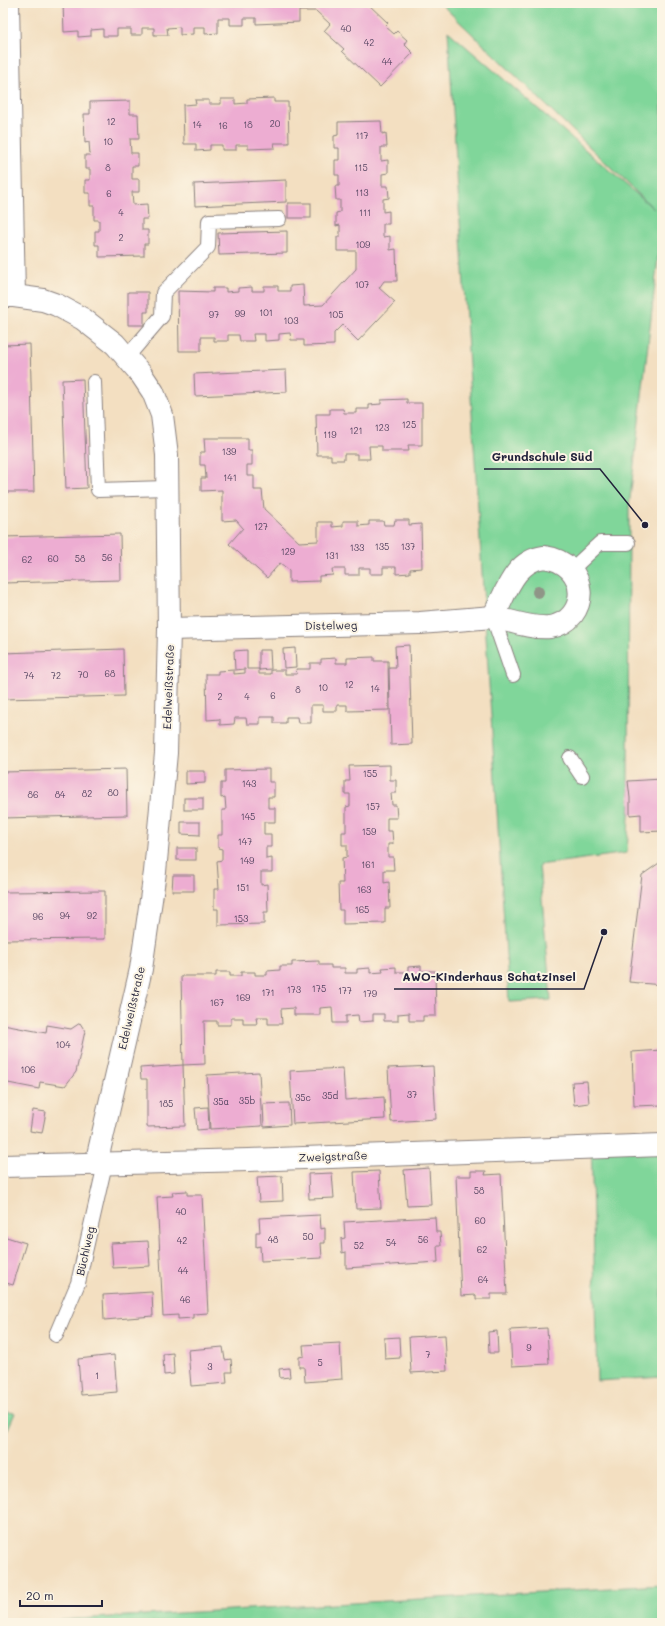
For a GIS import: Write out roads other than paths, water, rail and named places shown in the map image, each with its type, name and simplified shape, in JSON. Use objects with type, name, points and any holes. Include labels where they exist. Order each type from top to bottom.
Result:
[{"type":"street","points":[[8,3],[9,296]]},
{"type":"street","name":"Edelweißstraße","points":[[9,296],[43,300],[71,312],[98,330],[128,357],[153,392],[162,415],[167,455],[169,629],[166,753],[155,872],[141,969],[101,1164]]},
{"type":"street","points":[[493,617],[515,574],[527,562],[538,558],[550,558],[562,562],[571,570]]},
{"type":"street","name":"Distelweg","points":[[169,629],[420,623],[493,617],[540,627],[551,627],[562,623],[572,615],[579,598],[579,586],[571,570]]},
{"type":"street","name":"Zweigstraße","points":[[3,1166],[662,1145]]},
{"type":"lane","points":[[128,357],[162,316],[163,293],[208,246],[209,221],[279,219]]},
{"type":"lane","points":[[94,382],[98,490],[167,488]]},
{"type":"lane","points":[[571,570],[600,543],[628,543]]},
{"type":"lane","points":[[493,617],[513,675]]},
{"type":"lane","points":[[570,758],[582,776]]},
{"type":"lane","name":"Büchlweg","points":[[56,1335],[78,1283],[101,1164]]},
{"type":"place","name":"Grundschule Süd","points":[[645,525]]},
{"type":"place","name":"AWO-Kinderhaus Schatzinsel","points":[[604,932]]}]
